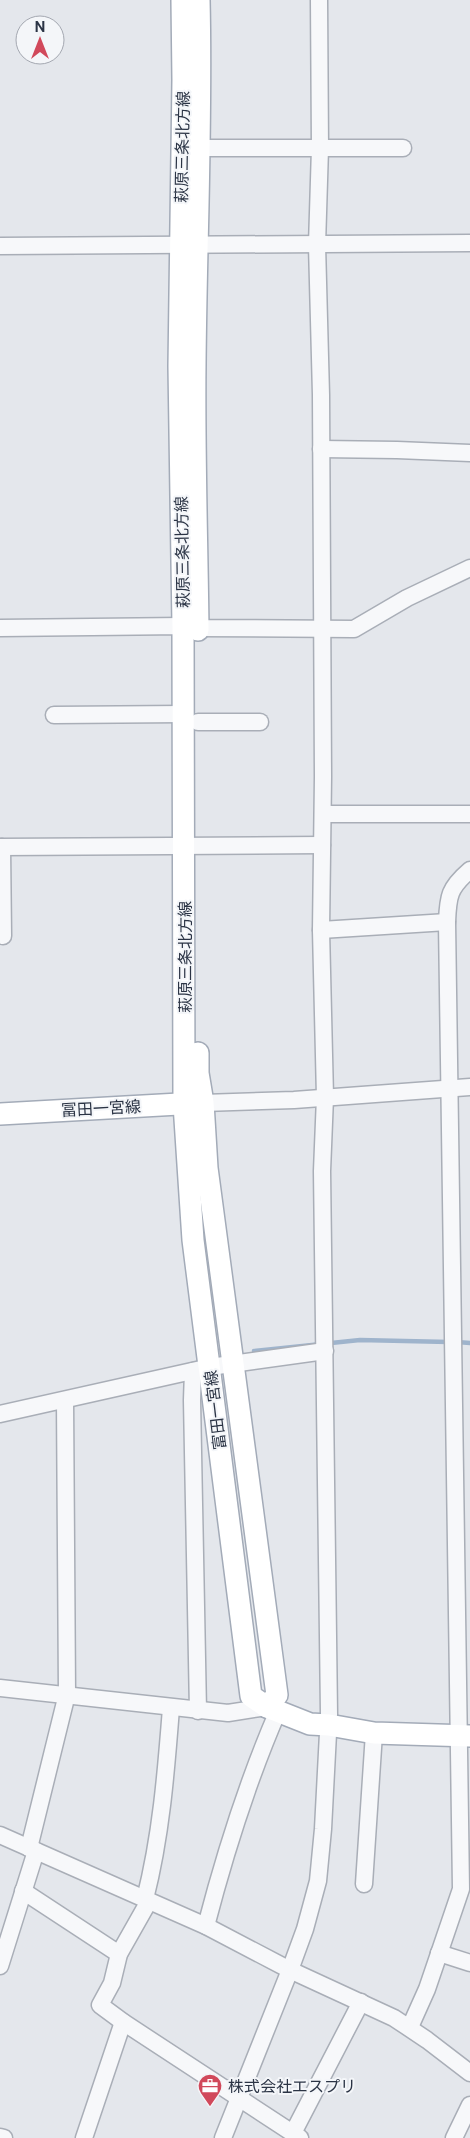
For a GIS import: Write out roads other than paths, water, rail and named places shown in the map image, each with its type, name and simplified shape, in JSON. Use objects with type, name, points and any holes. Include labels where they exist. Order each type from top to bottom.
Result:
[{"type":"main road","name":"萩原三条北方線","points":[[182,0],[188,245],[195,367],[190,627],[194,1103]]},
{"type":"main road","name":"萩原三条北方線","points":[[188,245],[198,148],[201,85],[199,0]]},
{"type":"main road","name":"冨田一宮線","points":[[0,1114],[194,1103]]},
{"type":"main road","name":"富田一宮線","points":[[194,1103],[207,1168],[277,1695],[273,1709]]},
{"type":"main road","name":"富田一宮線","points":[[194,1103],[193,1240],[202,1369],[251,1696],[273,1709],[310,1724],[329,1725],[374,1733],[465,1736]]},
{"type":"street","points":[[222,2138],[240,2098],[290,1970],[305,1929],[318,1882],[324,1829],[329,1725],[322,1171],[325,1097],[321,930],[323,814],[321,449],[317,245],[320,148],[319,0]]},
{"type":"street","points":[[198,148],[404,148]]},
{"type":"street","points":[[0,246],[470,243]]},
{"type":"street","points":[[321,449],[470,453]]},
{"type":"street","points":[[0,628],[190,627],[354,629],[408,598],[469,571]]},
{"type":"street","points":[[54,715],[191,718],[260,722]]},
{"type":"street","points":[[323,814],[470,814]]},
{"type":"street","points":[[3,936],[1,847],[322,844]]},
{"type":"street","points":[[410,2027],[427,1989],[461,1889],[465,1736],[454,1350],[446,922],[448,896],[456,883],[470,870]]},
{"type":"street","points":[[321,930],[446,922]]},
{"type":"street","points":[[194,1103],[294,1100],[470,1087]]},
{"type":"street","points":[[0,1414],[128,1384],[324,1346]]},
{"type":"street","points":[[198,1711],[192,1410],[202,1369]]},
{"type":"street","points":[[0,1966],[23,1891],[67,1694],[64,1400]]},
{"type":"street","points":[[0,1688],[67,1694],[198,1711],[228,1713],[273,1709],[217,1882],[206,1926]]},
{"type":"street","points":[[171,1708],[166,1785],[147,1900],[119,1954],[112,1983],[100,2005],[297,2136],[361,2002]]},
{"type":"street","points":[[364,1884],[374,1733]]},
{"type":"street","points":[[0,1835],[206,1926],[290,1970],[361,2002],[410,2027],[470,2073]]},
{"type":"street","points":[[23,1891],[119,1954]]},
{"type":"street","points":[[439,1954],[470,1963]]},
{"type":"street","points":[[84,2138],[123,2022]]},
{"type":"street","points":[[454,2138],[470,2105]]},
{"type":"waterway","points":[[254,1351],[360,1340],[449,1342]]},
{"type":"waterway","points":[[457,1342],[470,1343]]},
{"type":"place","name":"株式会社エスプリ","points":[[210,2107]]}]
